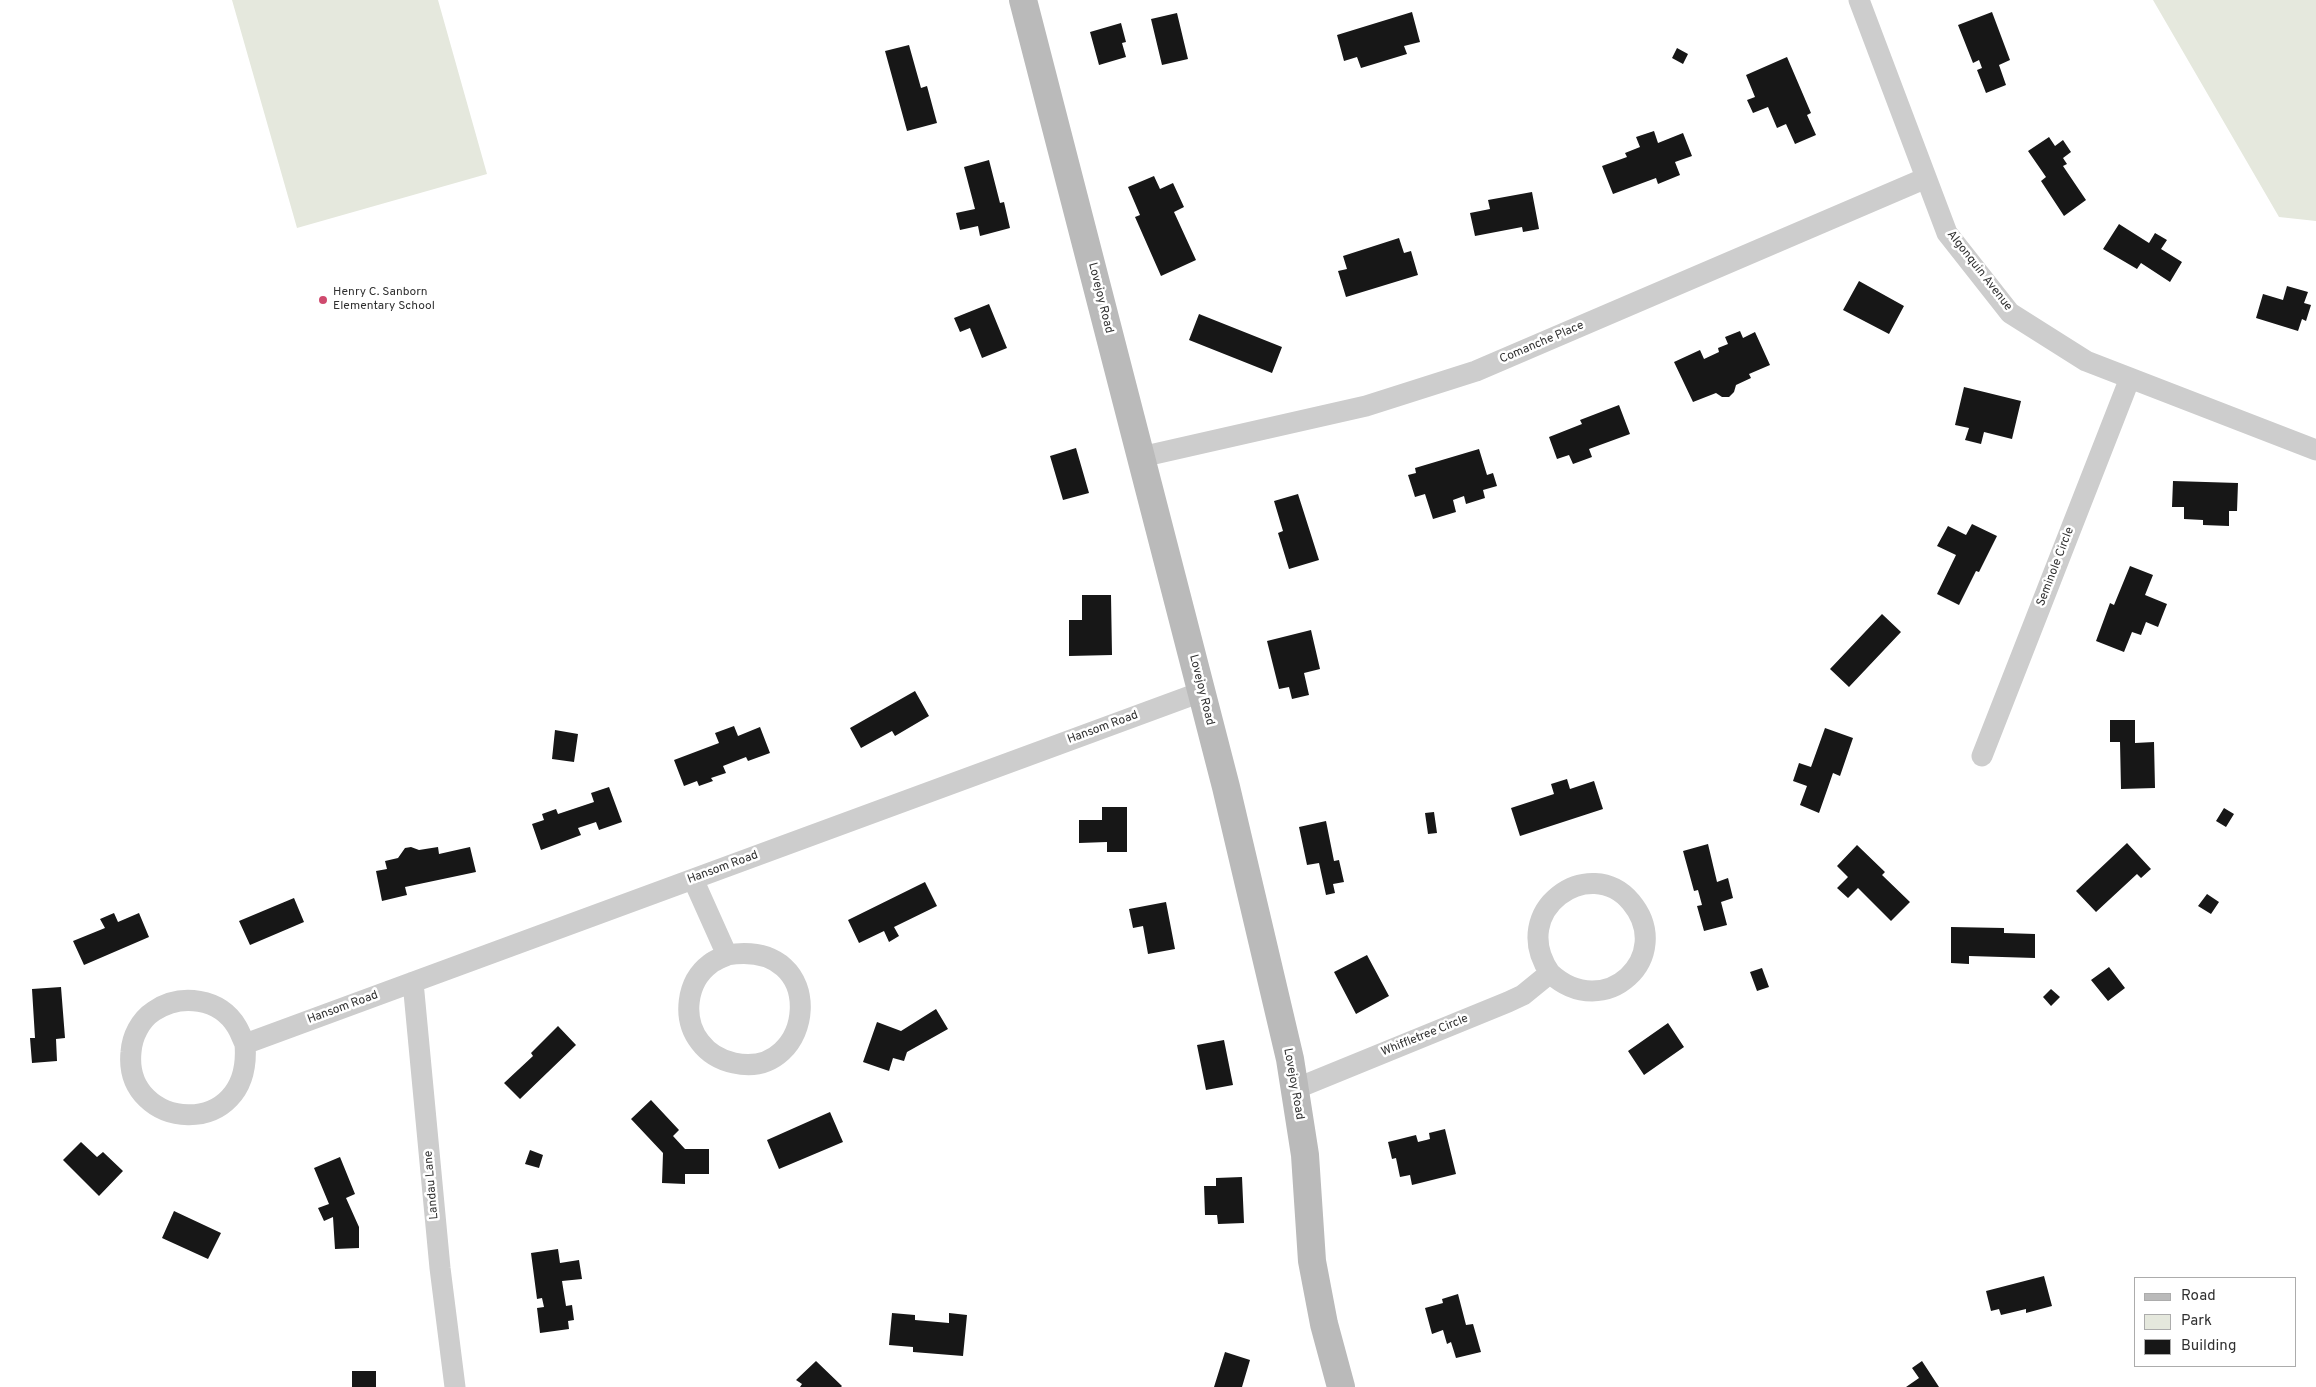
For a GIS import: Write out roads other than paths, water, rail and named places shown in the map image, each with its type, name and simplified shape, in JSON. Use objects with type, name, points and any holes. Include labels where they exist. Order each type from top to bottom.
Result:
[{"type":"main road","name":"Lovejoy Road","points":[[1023,0],[1233,816],[1295,1088],[1305,1155],[1312,1262],[1324,1324],[1341,1387]]},
{"type":"street","name":"Algonquin Avenue","points":[[1859,0],[1946,233],[2010,313],[2086,361],[2316,450]]},
{"type":"street","name":"Comanche Place","points":[[1141,457],[1366,406],[1476,371],[1926,178]]},
{"type":"street","name":"Seminole Circle","points":[[1982,756],[2130,378]]},
{"type":"street","name":"Hansom Road","points":[[245,1044],[1201,692]]},
{"type":"street","points":[[693,879],[727,955]]},
{"type":"street","points":[[1590,884],[1611,888],[1629,900],[1642,921],[1645,946],[1642,958],[1628,978],[1606,990],[1581,991],[1559,982],[1550,973],[1539,954],[1537,932],[1544,911],[1559,895],[1578,886],[1590,884]]},
{"type":"street","points":[[744,952],[762,955],[778,963],[790,975],[799,990],[801,1008],[799,1025],[791,1041],[779,1054],[761,1063],[742,1065],[723,1061],[706,1050],[694,1035],[691,1026],[688,1016],[689,997],[696,979],[710,964],[727,955],[744,952]]},
{"type":"street","name":"Whiffletree Circle","points":[[1295,1088],[1508,1002],[1529,991],[1550,973]]},
{"type":"street","name":"Landau Lane","points":[[413,982],[440,1268],[455,1387]]},
{"type":"street","points":[[189,1000],[208,1003],[224,1012],[237,1026],[245,1044],[246,1063],[241,1081],[231,1097],[215,1108],[197,1115],[178,1115],[160,1108],[145,1097],[135,1080],[130,1062],[132,1043],[140,1025],[153,1011],[170,1003],[189,1000]]},
{"type":"place","name":"Henry C. Sanborn Elementary School","points":[[323,300]]}]
